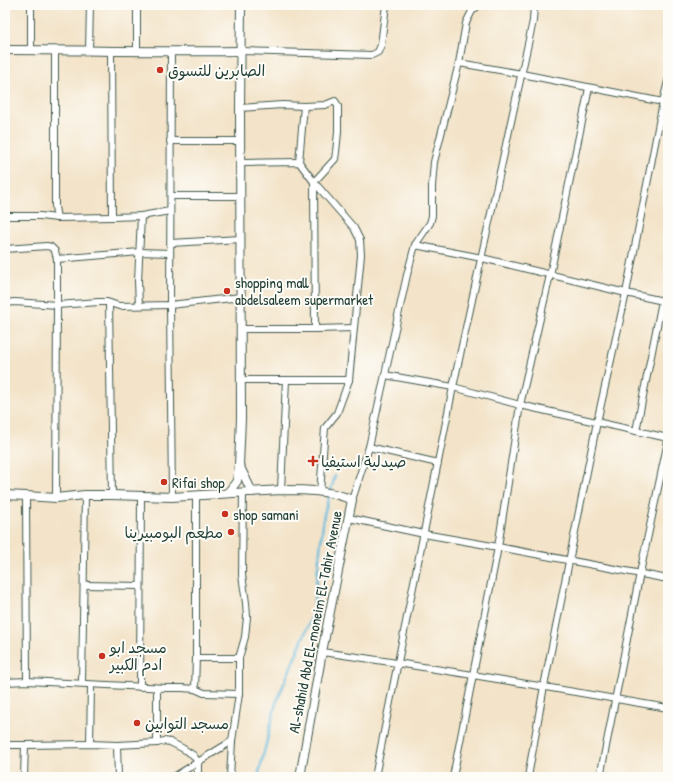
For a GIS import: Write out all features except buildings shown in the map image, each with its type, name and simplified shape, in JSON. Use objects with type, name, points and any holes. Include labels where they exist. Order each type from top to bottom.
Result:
[{"type":"street","points":[[31,5],[31,50]]},
{"type":"street","points":[[89,50],[90,5]]},
{"type":"street","points":[[137,5],[137,50]]},
{"type":"street","points":[[228,494],[236,481],[240,466],[241,5]]},
{"type":"street","points":[[5,50],[241,51],[372,55],[378,52],[381,45],[386,5]]},
{"type":"street","points":[[352,500],[369,447],[378,410],[384,375],[415,245],[430,223],[432,216],[434,162],[466,23],[472,11],[479,5]]},
{"type":"street","points":[[375,777],[453,387],[522,74],[533,21],[534,5]]},
{"type":"street","points":[[55,50],[55,207],[57,218]]},
{"type":"street","points":[[111,50],[112,217]]},
{"type":"street","points":[[170,51],[172,497]]},
{"type":"street","points":[[458,63],[522,74],[665,103]]},
{"type":"street","points":[[528,777],[544,686],[597,422],[626,293],[665,103],[668,81]]},
{"type":"street","points":[[453,777],[498,547],[520,405],[550,275],[589,88]]},
{"type":"street","points":[[240,108],[282,105],[325,105],[335,100],[338,106],[338,132],[335,159],[314,182],[314,329]]},
{"type":"street","points":[[304,106],[299,162],[314,182],[354,228],[360,240],[361,255],[349,380],[337,413],[325,428],[320,492]]},
{"type":"street","points":[[170,141],[240,141]]},
{"type":"street","points":[[240,163],[299,162]]},
{"type":"street","points":[[171,196],[240,196]]},
{"type":"street","points":[[5,216],[40,216],[57,218],[112,217],[141,216],[170,211]]},
{"type":"street","points":[[139,305],[138,281],[141,216]]},
{"type":"street","points":[[171,243],[240,239]]},
{"type":"street","points":[[415,245],[482,258],[665,302],[636,431]]},
{"type":"street","points":[[5,249],[47,246],[56,251],[56,498]]},
{"type":"street","points":[[57,259],[140,252],[170,253]]},
{"type":"street","points":[[5,303],[15,302],[57,305],[99,302],[119,306],[170,305],[241,297]]},
{"type":"street","points":[[110,303],[112,495]]},
{"type":"street","points":[[240,329],[354,328]]},
{"type":"street","points":[[384,375],[453,387],[520,405],[668,439],[600,777]]},
{"type":"street","points":[[240,380],[349,380]]},
{"type":"street","points":[[282,490],[286,380]]},
{"type":"street","points":[[369,447],[438,462]]},
{"type":"street","points":[[240,466],[252,492]]},
{"type":"street","name":"Al-shahid Abd El-moneim El-Tahir Avenue","points":[[5,495],[56,498],[85,495],[172,497],[282,490],[337,494],[352,500],[322,652],[300,777]]},
{"type":"street","points":[[230,777],[232,741],[239,694],[239,658],[245,637],[247,617],[242,575],[243,493]]},
{"type":"street","points":[[82,684],[85,495]]},
{"type":"street","points":[[195,689],[196,495]]},
{"type":"street","points":[[26,496],[26,681]]},
{"type":"street","points":[[140,687],[141,496]]},
{"type":"street","points":[[349,518],[424,534],[668,579]]},
{"type":"street","points":[[84,586],[140,586]]},
{"type":"street","points":[[322,652],[397,662],[668,708]]},
{"type":"street","points":[[196,658],[239,658]]},
{"type":"street","points":[[5,682],[26,681],[182,688],[195,689],[204,693],[239,694]]},
{"type":"street","points":[[90,744],[91,685]]},
{"type":"street","points":[[157,688],[158,743]]},
{"type":"street","points":[[5,745],[118,745],[158,743],[164,741],[170,742],[193,755],[198,762],[198,777]]},
{"type":"street","points":[[174,777],[232,741]]},
{"type":"street","points":[[24,777],[25,745]]},
{"type":"street","points":[[118,745],[118,777]]},
{"type":"waterway","points":[[258,777],[276,703],[313,614],[324,514],[335,476]]},
{"type":"place","name":"الصابرين للتسوق","points":[[160,70]]},
{"type":"place","name":"shopping mall abdelsaleem supermarket","points":[[227,291]]},
{"type":"place","name":"صيدلية استيفيا","points":[[313,461]]},
{"type":"place","name":"Rifai shop","points":[[164,482]]},
{"type":"place","name":"shop samani","points":[[225,514]]},
{"type":"place","name":"مطعم البومبيرينا","points":[[231,532]]},
{"type":"place","name":"مسجد ابو ادم الكبير","points":[[102,656]]},
{"type":"place","name":"مسجد التوابين","points":[[137,723]]}]
